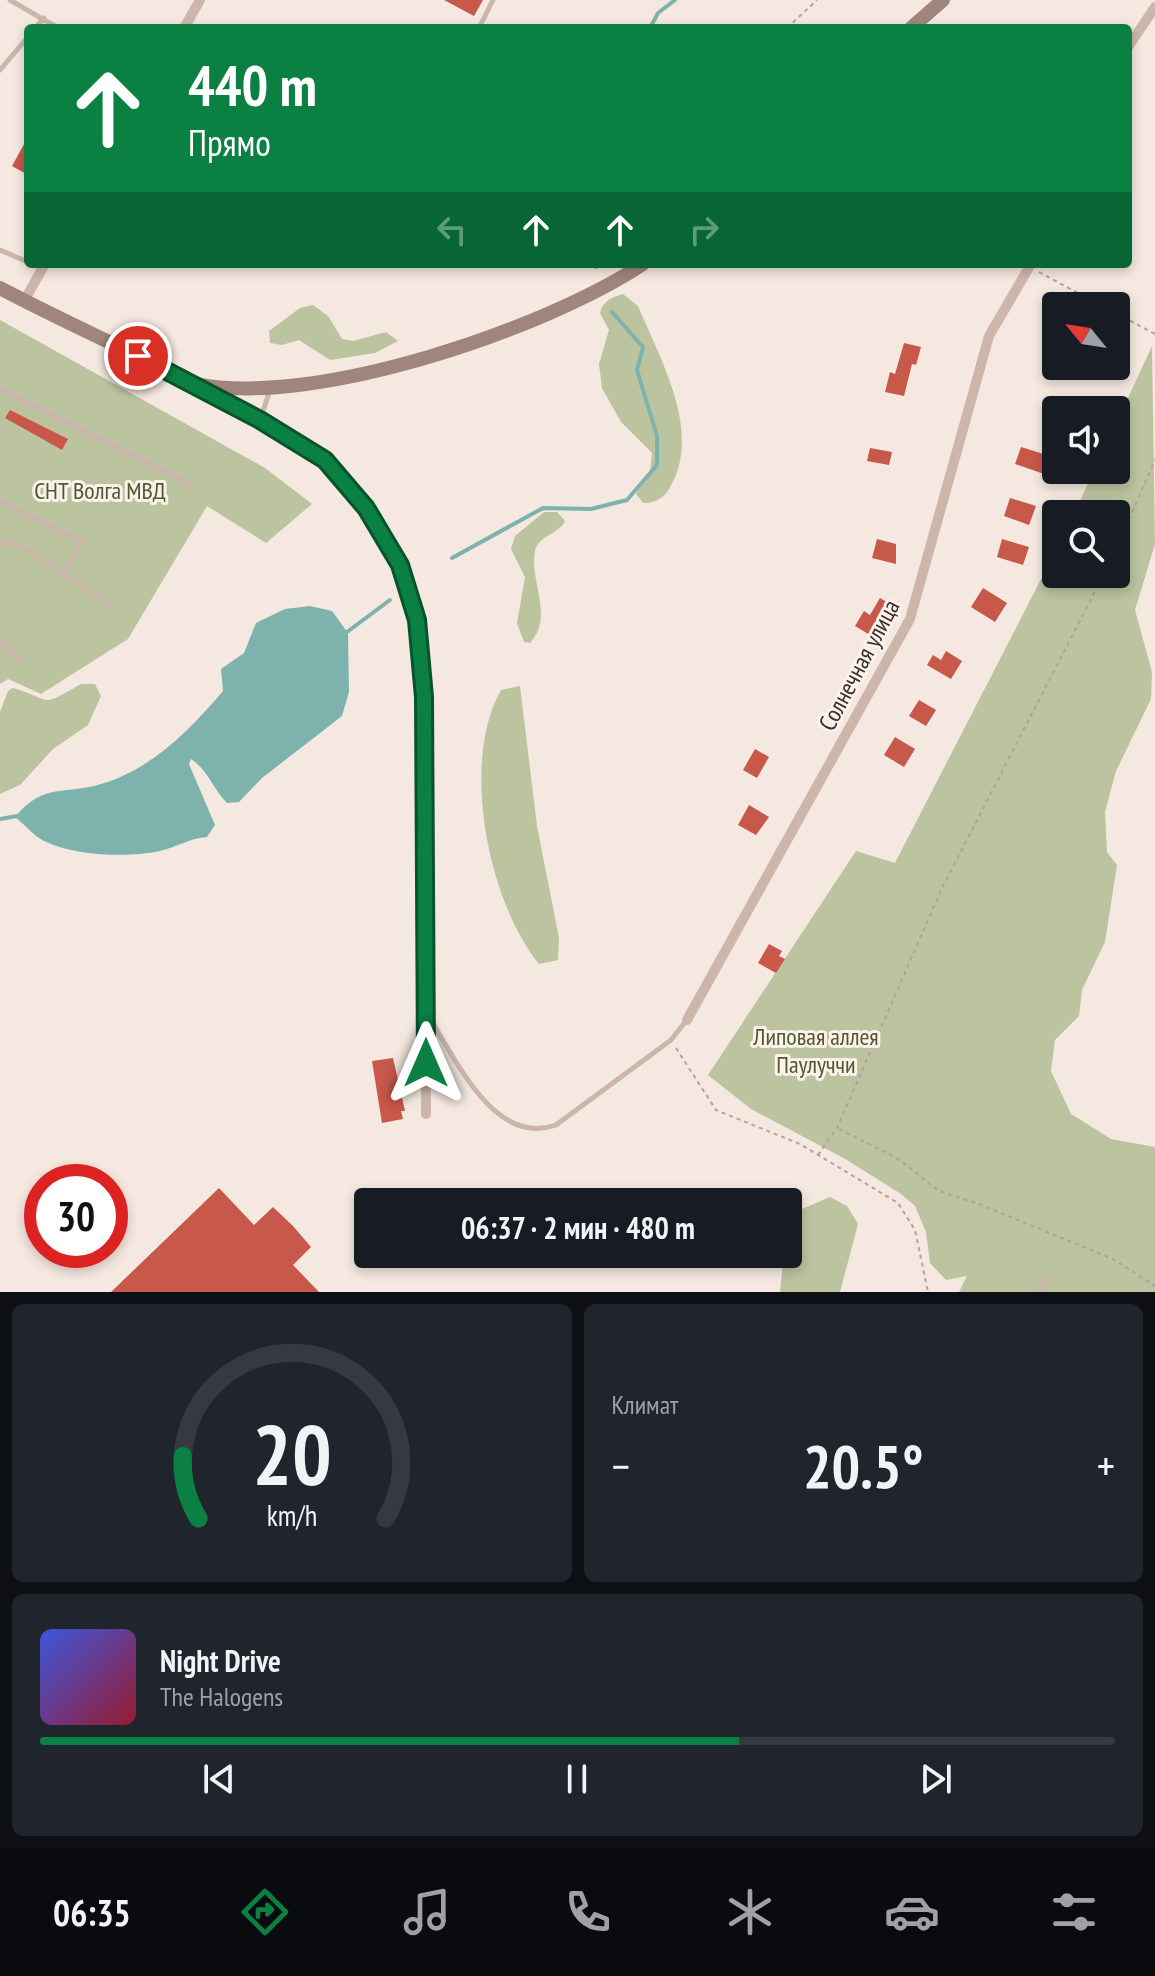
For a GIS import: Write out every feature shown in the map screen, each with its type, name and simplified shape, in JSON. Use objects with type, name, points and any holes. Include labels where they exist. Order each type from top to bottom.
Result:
[{"type":"street","points":[[186,24],[200,0]]},
{"type":"street","points":[[916,24],[943,0]]},
{"type":"street","points":[[1132,41],[1155,7]]},
{"type":"street","points":[[24,301],[35,268]]},
{"type":"street","points":[[195,384],[270,389],[369,371],[472,345],[619,280],[637,268]]},
{"type":"street","name":"Солнечная улица","points":[[687,1020],[910,619],[989,336],[1030,268]]},
{"type":"street","points":[[0,288],[195,384],[325,460],[345,480],[384,537],[410,590],[424,697],[426,1114]]},
{"type":"lane","points":[[10,0],[52,24]]},
{"type":"lane","points":[[481,24],[493,0]]},
{"type":"lane","points":[[39,24],[44,18]]},
{"type":"lane","points":[[0,70],[24,42]]},
{"type":"lane","points":[[0,250],[24,260]]},
{"type":"lane","points":[[0,389],[191,484]]},
{"type":"lane","points":[[260,420],[270,389]]},
{"type":"lane","points":[[0,501],[82,542],[64,574]]},
{"type":"lane","points":[[0,541],[27,550],[111,606]]},
{"type":"lane","points":[[0,642],[21,661]]},
{"type":"lane","points":[[426,1013],[482,1099],[505,1119],[525,1129],[540,1131],[556,1125],[671,1040],[687,1020]]},
{"type":"lane","points":[[1038,1292],[1046,1278]]},
{"type":"path","points":[[791,24],[817,0]]},
{"type":"path","points":[[1035,268],[1077,292]]},
{"type":"path","points":[[1130,321],[1155,334]]},
{"type":"path","points":[[1130,517],[1155,460]]},
{"type":"path","points":[[818,1155],[837,1128],[942,888],[1097,588]]},
{"type":"path","points":[[671,1040],[716,1110],[818,1155],[898,1203],[915,1230],[928,1292]]},
{"type":"path","points":[[837,1128],[897,1158],[939,1191],[979,1204],[1113,1259],[1155,1286]]},
{"type":"green space","points":[[623,294],[638,306],[667,373],[680,421],[682,445],[679,468],[667,492],[658,500],[647,503],[643,503],[636,494],[650,472],[652,453],[621,422],[602,388],[599,364],[609,330],[601,309],[608,300]]},
{"type":"green space","points":[[313,305],[328,316],[342,339],[353,341],[386,332],[398,341],[375,353],[330,360],[299,340],[282,345],[270,343],[269,331],[300,308]]},
{"type":"green space","name":"СНТ Волга МВД","points":[[0,320],[265,468],[312,504],[266,543],[207,506],[128,639],[41,694],[8,679],[0,684]]},
{"type":"green space","name":"Липовая аллея Паулуччи","points":[[1152,346],[1155,544],[1135,610],[1152,672],[1151,699],[1116,771],[1105,812],[1107,852],[1117,865],[1105,942],[1082,990],[1079,1016],[1055,1040],[1051,1071],[1071,1114],[1111,1139],[1155,1147],[1155,1292],[959,1292],[967,1276],[946,1280],[930,1263],[926,1232],[915,1206],[847,1160],[751,1109],[708,1075],[856,851],[895,863],[1042,577],[1042,588],[1130,588],[1130,500],[1080,500],[1088,484],[1130,484],[1129,396]]},
{"type":"green space","points":[[544,512],[557,512],[565,521],[540,542],[535,551],[535,575],[541,610],[537,633],[530,643],[524,642],[517,623],[525,577],[511,549],[515,536]]},
{"type":"green space","points":[[81,684],[95,684],[101,696],[88,725],[53,749],[20,785],[0,794],[0,712],[8,691],[13,688],[46,700]]},
{"type":"green space","points":[[520,686],[537,826],[559,938],[558,960],[539,964],[521,937],[494,869],[482,792],[482,754],[489,720],[501,690]]},
{"type":"green space","points":[[830,1197],[847,1206],[858,1224],[840,1292],[780,1292],[783,1268],[802,1268],[802,1209]]},
{"type":"water","points":[[310,606],[332,611],[348,633],[349,692],[342,716],[262,778],[239,802],[227,803],[191,759],[189,764],[215,825],[207,837],[160,851],[101,854],[70,850],[44,841],[15,817],[42,795],[114,780],[150,761],[196,721],[223,691],[221,669],[244,653],[256,623],[285,609]]},
{"type":"building","points":[[444,0],[483,0],[474,16]]},
{"type":"building","points":[[24,144],[24,173],[12,166]]},
{"type":"building","points":[[904,343],[921,347],[916,365],[912,364],[904,396],[885,392],[890,372],[895,374]]},
{"type":"building","points":[[10,410],[68,439],[62,450],[5,418]]},
{"type":"building","points":[[1021,447],[1042,454],[1042,473],[1015,464]]},
{"type":"building","points":[[870,448],[892,452],[889,465],[867,461]]},
{"type":"building","points":[[1010,498],[1036,506],[1029,525],[1004,516]]},
{"type":"building","points":[[877,539],[896,544],[896,564],[872,558]]},
{"type":"building","points":[[1002,539],[1029,547],[1023,565],[997,557]]},
{"type":"building","points":[[983,588],[1007,603],[995,622],[971,607]]},
{"type":"building","points":[[880,598],[894,606],[875,638],[855,626],[864,611],[870,615]]},
{"type":"building","points":[[946,651],[962,661],[951,679],[927,665],[933,655],[941,660]]},
{"type":"building","points":[[919,700],[936,710],[926,726],[909,716]]},
{"type":"building","points":[[895,737],[915,749],[904,767],[884,755]]},
{"type":"building","points":[[755,749],[769,757],[757,778],[743,770]]},
{"type":"building","points":[[749,805],[769,817],[756,835],[738,825]]},
{"type":"building","points":[[769,944],[782,951],[779,956],[785,959],[776,973],[758,963]]},
{"type":"building","points":[[393,1058],[405,1111],[401,1111],[403,1119],[382,1123],[372,1061]]},
{"type":"building","points":[[219,1188],[254,1225],[273,1207],[293,1226],[311,1247],[293,1265],[319,1292],[111,1292]]},
{"type":"waterway","points":[[652,24],[658,13],[675,0]]},
{"type":"waterway","points":[[452,558],[543,508],[591,509],[627,500],[657,465],[657,436],[637,370],[643,347],[612,312]]},
{"type":"waterway","points":[[343,635],[390,600]]},
{"type":"waterway","points":[[0,819],[17,816]]},
{"type":"route","points":[[138,356],[260,420],[325,460],[366,508],[400,565],[417,620],[424,697],[426,1063]]}]
